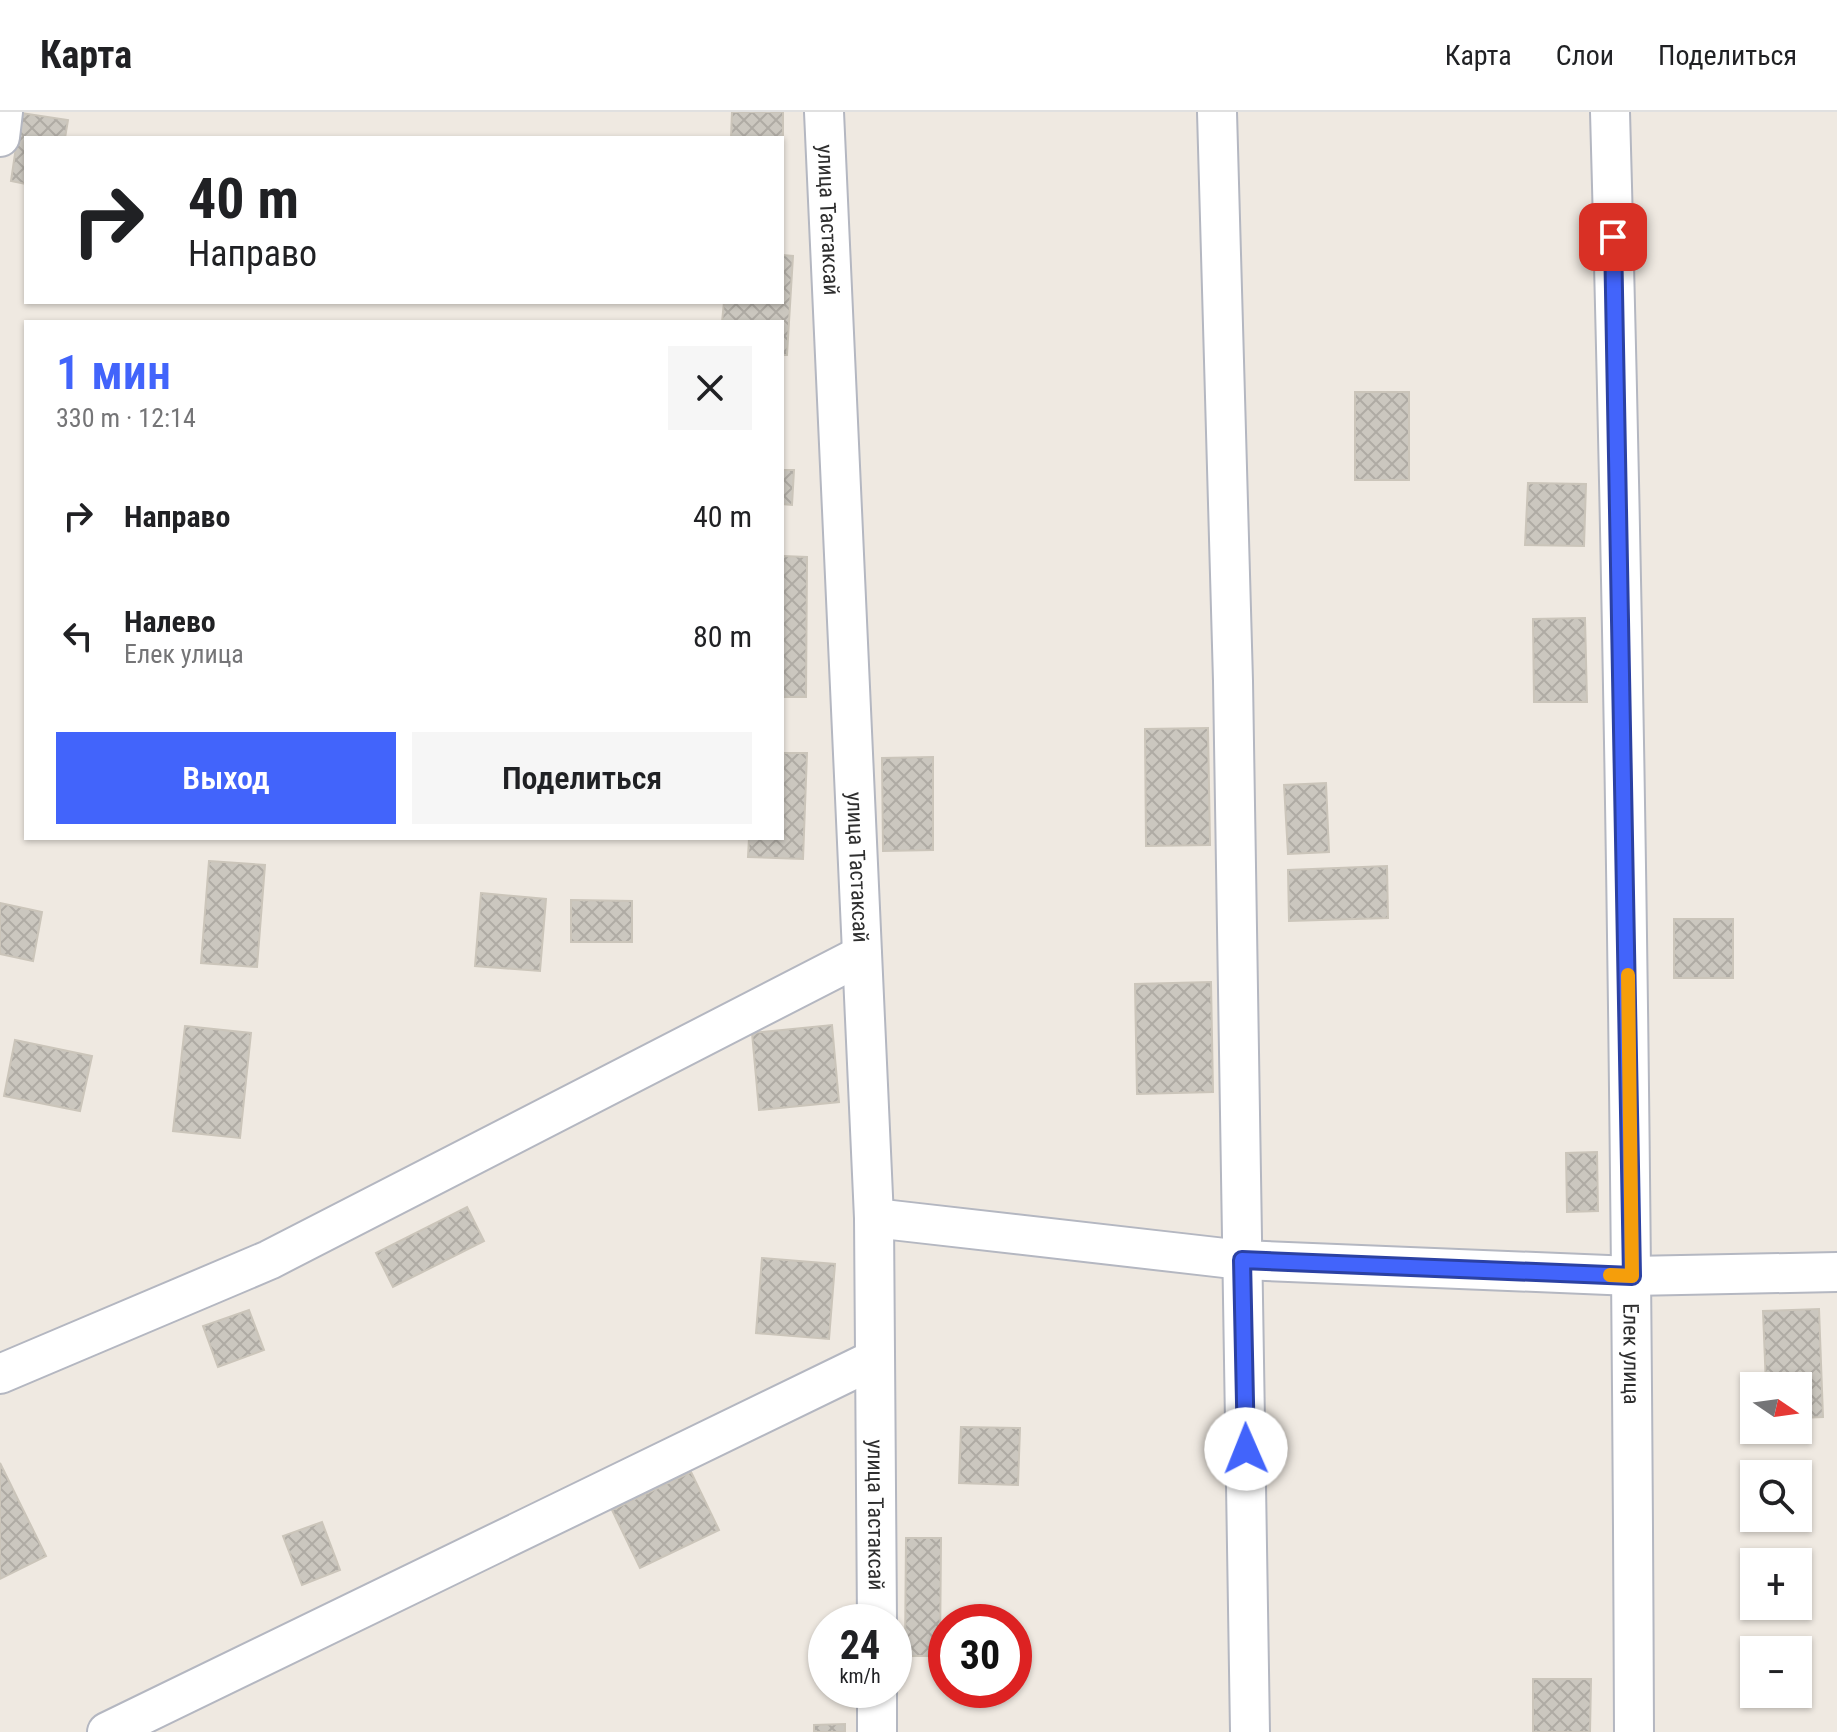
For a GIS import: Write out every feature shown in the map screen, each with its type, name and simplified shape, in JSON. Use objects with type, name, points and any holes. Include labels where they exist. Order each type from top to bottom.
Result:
[{"type":"street","points":[[0,137],[3,112]]},
{"type":"street","name":"улица Тастаксай","points":[[824,112],[874,1218],[877,1604]]},
{"type":"street","points":[[1217,112],[1233,681],[1250,1732]]},
{"type":"street","name":"Елек улица","points":[[1610,112],[1621,534],[1632,1276],[1634,1732]]},
{"type":"street","points":[[0,1374],[269,1260],[862,955]]},
{"type":"street","points":[[874,1218],[1242,1260],[1632,1276],[1837,1272]]},
{"type":"street","points":[[107,1732],[875,1359]]},
{"type":"street","points":[[877,1708],[877,1732]]},
{"type":"building","points":[[732,112],[783,112],[783,136],[731,136]]},
{"type":"building","points":[[21,113],[68,120],[65,136],[24,136],[24,184],[11,181]]},
{"type":"building","points":[[784,255],[793,256],[787,355],[784,355],[784,320],[722,320],[724,304],[784,304]]},
{"type":"building","points":[[1355,392],[1409,392],[1409,480],[1355,480]]},
{"type":"building","points":[[784,470],[794,470],[792,505],[784,504]]},
{"type":"building","points":[[1528,483],[1586,484],[1584,546],[1525,545]]},
{"type":"building","points":[[784,556],[807,557],[806,697],[784,697]]},
{"type":"building","points":[[1585,618],[1587,702],[1534,702],[1533,619]]},
{"type":"building","points":[[1208,728],[1210,845],[1146,846],[1145,729]]},
{"type":"building","points":[[784,753],[807,753],[803,859],[748,857],[749,840],[784,840]]},
{"type":"building","points":[[933,757],[933,850],[883,851],[882,758]]},
{"type":"building","points":[[1326,783],[1329,852],[1288,854],[1284,785]]},
{"type":"building","points":[[209,861],[265,865],[257,967],[201,963]]},
{"type":"building","points":[[1387,866],[1388,918],[1289,921],[1288,870]]},
{"type":"building","points":[[481,893],[546,899],[540,971],[475,966]]},
{"type":"building","points":[[571,900],[632,901],[632,942],[571,942]]},
{"type":"building","points":[[0,903],[42,912],[33,961],[0,954]]},
{"type":"building","points":[[1674,919],[1733,919],[1733,978],[1674,978]]},
{"type":"building","points":[[1211,982],[1213,1092],[1137,1094],[1135,984]]},
{"type":"building","points":[[832,1025],[839,1102],[759,1110],[752,1033]]},
{"type":"building","points":[[185,1026],[251,1033],[240,1138],[173,1131]]},
{"type":"building","points":[[15,1040],[92,1056],[80,1111],[4,1096]]},
{"type":"building","points":[[1597,1152],[1598,1211],[1567,1212],[1566,1153]]},
{"type":"building","points":[[467,1207],[484,1241],[393,1287],[376,1253]]},
{"type":"building","points":[[762,1258],[835,1264],[829,1339],[756,1333]]},
{"type":"building","points":[[1819,1309],[1823,1417],[1812,1417],[1812,1372],[1765,1372],[1763,1311]]},
{"type":"building","points":[[249,1310],[264,1350],[218,1367],[203,1326]]},
{"type":"building","points":[[961,1427],[1020,1428],[1018,1485],[959,1483]]},
{"type":"building","points":[[0,1463],[46,1556],[0,1579]]},
{"type":"building","points":[[691,1472],[719,1530],[640,1568],[612,1510]]},
{"type":"building","points":[[322,1522],[340,1570],[302,1585],[283,1536]]},
{"type":"building","points":[[906,1538],[941,1538],[940,1604],[928,1604],[928,1656],[912,1656],[912,1604],[905,1604]]},
{"type":"building","points":[[1533,1679],[1591,1679],[1590,1732],[1533,1732]]},
{"type":"building","points":[[845,1724],[845,1732],[814,1732],[814,1725]]},
{"type":"slow traffic","points":[[1610,1275],[1632,1276],[1628,975]]},
{"type":"route","points":[[1246,1449],[1242,1260],[1632,1276],[1622,549],[1613,237]]}]
